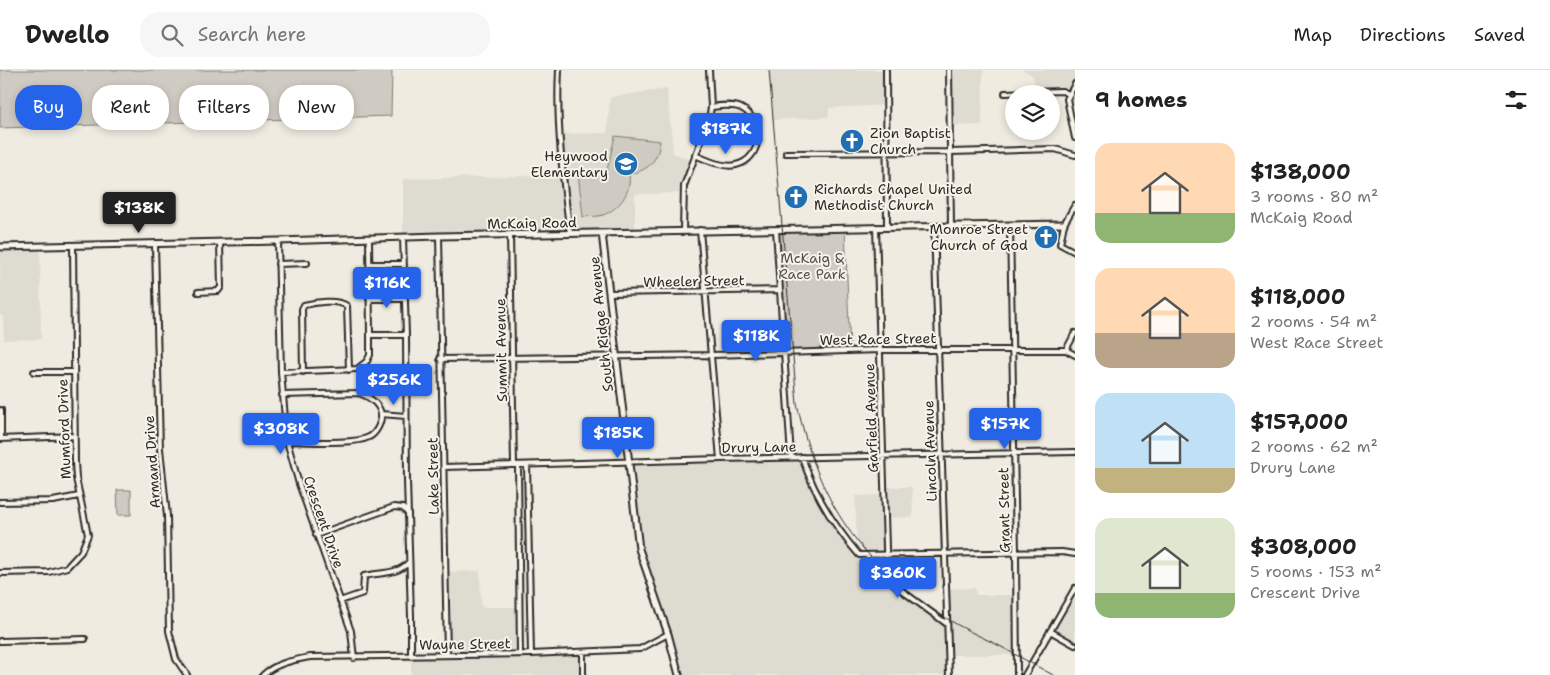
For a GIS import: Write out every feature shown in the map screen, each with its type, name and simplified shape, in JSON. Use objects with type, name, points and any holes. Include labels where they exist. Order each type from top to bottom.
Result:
[{"type":"street","points":[[559,70],[562,175],[570,234]]},
{"type":"street","points":[[683,231],[682,193],[687,174],[696,156],[709,120],[711,107],[709,70]]},
{"type":"street","points":[[886,70],[887,227]]},
{"type":"street","points":[[950,70],[951,226]]},
{"type":"street","points":[[1075,84],[1069,94],[1068,108],[1075,138]]},
{"type":"street","points":[[1060,91],[1069,94]]},
{"type":"street","points":[[696,156],[724,164],[736,165],[744,162],[757,147],[757,128],[752,117],[741,108],[729,106],[711,107]]},
{"type":"street","points":[[786,153],[1055,149],[1075,155]]},
{"type":"street","points":[[1075,205],[1064,224],[1060,244],[1075,252]]},
{"type":"street","name":"Grant Street","points":[[1010,224],[1017,675]]},
{"type":"street","name":"McKaig Road","points":[[0,247],[700,230],[1064,224]]},
{"type":"street","name":"Lincoln Avenue","points":[[934,226],[949,675]]},
{"type":"street","name":"Garfield Avenue","points":[[876,227],[888,579]]},
{"type":"street","points":[[700,230],[720,459]]},
{"type":"street","points":[[776,230],[791,457]]},
{"type":"street","name":"South Ridge Avenue","points":[[602,233],[639,548],[668,634],[679,675]]},
{"type":"street","name":"Summit Avenue","points":[[510,235],[520,654]]},
{"type":"street","name":"Lake Street","points":[[439,236],[447,655]]},
{"type":"street","points":[[403,237],[411,656]]},
{"type":"street","points":[[281,372],[357,369],[367,361],[370,355],[369,238]]},
{"type":"street","name":"Crescent Drive","points":[[278,241],[282,395],[287,441],[316,535],[351,630],[354,658]]},
{"type":"street","points":[[198,292],[218,291],[221,287],[220,242]]},
{"type":"street","name":"Armand Drive","points":[[155,244],[160,449],[167,516],[169,631],[176,659],[187,675]]},
{"type":"street","name":"Mumford Drive","points":[[0,573],[49,572],[67,567],[81,552],[88,535],[76,478],[73,245]]},
{"type":"street","points":[[278,264],[307,264]]},
{"type":"street","points":[[370,264],[403,264]]},
{"type":"street","name":"Wheeler Street","points":[[609,293],[780,290]]},
{"type":"street","points":[[369,300],[405,300]]},
{"type":"street","points":[[302,372],[302,308],[310,303],[339,302],[347,306],[349,370]]},
{"type":"street","points":[[1066,350],[1075,333]]},
{"type":"street","points":[[370,336],[406,335]]},
{"type":"street","name":"West Race Street","points":[[440,359],[712,355],[880,350],[1066,350],[1075,355]]},
{"type":"street","points":[[34,372],[74,372]]},
{"type":"street","points":[[282,395],[359,393],[368,396],[376,404],[381,414],[377,430],[370,437],[358,441],[287,441]]},
{"type":"street","points":[[1,410],[0,438],[74,436]]},
{"type":"street","points":[[381,414],[406,416]]},
{"type":"street","name":"Drury Lane","points":[[444,467],[791,457],[941,456],[1075,452]]},
{"type":"street","points":[[802,457],[808,476],[832,522],[859,555],[1062,552],[1075,554]]},
{"type":"street","points":[[527,465],[531,654]]},
{"type":"street","points":[[0,502],[53,500],[79,496]]},
{"type":"street","points":[[316,535],[394,507],[403,508],[408,514]]},
{"type":"street","points":[[866,555],[888,579],[947,624]]},
{"type":"street","points":[[340,601],[364,593],[364,576],[376,572],[398,571],[409,562]]},
{"type":"street","points":[[1025,675],[1075,588]]},
{"type":"street","points":[[1050,631],[1075,645]]},
{"type":"street","name":"Wayne Street","points":[[263,675],[268,670],[287,662],[310,657],[354,658],[531,654],[640,649],[668,634]]},
{"type":"street","points":[[0,641],[85,639]]},
{"type":"street","points":[[583,652],[584,675]]},
{"type":"shaded area","points":[[769,70],[886,70],[886,105],[829,108],[829,117],[773,120]]},
{"type":"shaded area","points":[[949,70],[983,70],[982,125],[950,126]]},
{"type":"shaded area","points":[[1023,70],[1075,70],[1075,105],[1068,107],[1069,94],[1060,91],[1060,85],[1036,85],[1032,75]]},
{"type":"shaded area","name":"Heywood Elementary","points":[[667,89],[673,153],[693,161],[682,193],[635,194],[635,232],[403,237],[403,179],[562,175],[559,134],[607,133],[610,97]]},
{"type":"shaded area","points":[[40,245],[41,339],[4,340],[3,316],[0,316],[0,247]]},
{"type":"shaded area","points":[[802,457],[817,495],[859,555],[869,555],[857,542],[855,496],[884,495],[884,487],[912,487],[913,517],[886,518],[887,555],[913,555],[914,589],[905,589],[947,618],[946,589],[975,588],[976,595],[1017,595],[1017,655],[948,655],[949,675],[679,675],[639,549],[628,462]]},
{"type":"shaded area","points":[[480,571],[481,607],[519,607],[520,654],[583,652],[583,675],[411,675],[411,656],[447,655],[446,572]]},
{"type":"shaded area","points":[[1075,588],[1075,645],[1050,631]]},
{"type":"green space","points":[[0,70],[392,70],[391,116],[354,117],[354,85],[279,85],[279,119],[269,120],[269,85],[179,85],[179,123],[169,123],[169,85],[92,85],[92,125],[82,125],[82,85],[15,85],[15,128],[0,128]]},
{"type":"green space","points":[[615,136],[660,141],[657,154],[647,167],[629,174],[626,193],[614,209],[601,216],[583,217],[578,173],[607,170]]},
{"type":"green space","name":"McKaig & Race Park","points":[[845,228],[850,351],[783,352],[776,230]]},
{"type":"green space","points":[[117,490],[131,490],[131,515],[118,515]]},
{"type":"railway","points":[[769,70],[797,404],[806,440],[817,472],[831,501],[848,528],[867,552],[890,575],[916,597],[946,618],[1053,675]]},
{"type":"place","name":"Zion Baptist Church","points":[[852,141]]},
{"type":"place","name":"Heywood Elementary","points":[[626,164]]},
{"type":"place","name":"Richards Chapel United Methodist Church","points":[[796,197]]},
{"type":"place","name":"Monroe Street Church of God","points":[[1046,237]]}]
